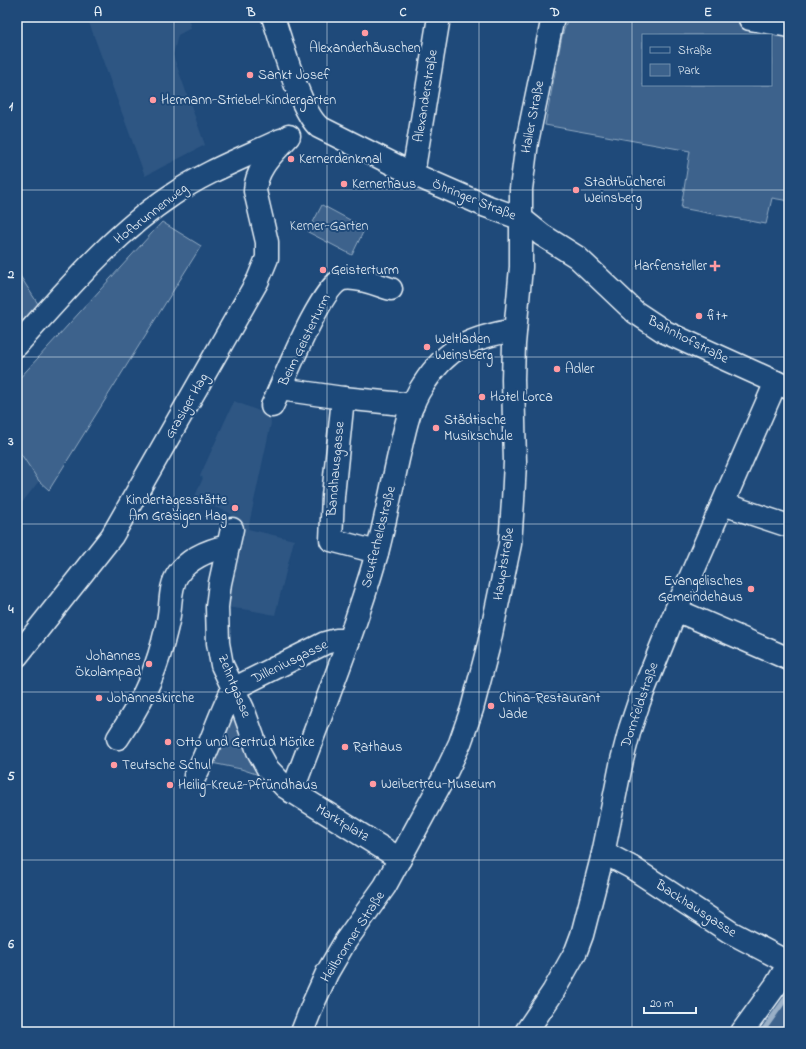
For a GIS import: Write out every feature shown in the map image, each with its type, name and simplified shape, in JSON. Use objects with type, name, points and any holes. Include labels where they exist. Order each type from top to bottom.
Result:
[{"type":"street","name":"Öhringer Straße","points":[[273,17],[303,104],[314,122],[331,133],[413,174],[486,206],[522,219]]},
{"type":"street","name":"Alexanderstraße","points":[[413,174],[439,17]]},
{"type":"street","name":"Haller Straße","points":[[522,219],[521,188],[527,142],[553,17]]},
{"type":"street","points":[[750,19],[789,26]]},
{"type":"street","name":"Hofbrunnenweg","points":[[17,345],[109,246],[172,195],[199,179],[289,136],[303,126],[314,122]]},
{"type":"street","name":"Grasiger Hag","points":[[17,656],[112,536],[258,280],[267,258],[267,242],[255,191],[256,184],[258,175],[263,165],[289,136]]},
{"type":"street","name":"Hauptstraße","points":[[385,886],[442,780],[460,743],[472,710],[491,636],[510,544],[515,462],[513,379],[515,330],[520,279],[522,219]]},
{"type":"street","name":"Bahnhofstraße","points":[[522,219],[542,235],[577,257],[635,312],[652,324],[665,332],[782,385]]},
{"type":"street","name":"Beim Geisterturm","points":[[343,398],[276,398],[320,303],[330,288],[339,281],[353,279],[391,289]]},
{"type":"street","name":"Seufferheldstraße","points":[[288,790],[349,640],[367,586],[377,552],[404,433],[413,405],[422,386],[449,354],[467,342],[486,335],[515,330]]},
{"type":"street","name":"Dornfeldstraße","points":[[526,1032],[553,992],[576,951],[582,935],[603,854],[630,729],[647,679],[723,504],[782,385]]},
{"type":"street","points":[[343,398],[413,405]]},
{"type":"street","name":"Bandhausgasse","points":[[343,398],[334,480],[331,540],[377,552]]},
{"type":"street","points":[[723,504],[789,526]]},
{"type":"street","name":"Zehntgasse","points":[[118,738],[147,690],[155,670],[168,622],[173,588],[178,574],[187,564],[200,555],[214,549],[230,537],[220,583],[217,607],[218,643],[222,665],[243,710],[258,751],[268,769],[288,790]]},
{"type":"street","points":[[676,610],[789,659]]},
{"type":"street","name":"Dilleniusgasse","points":[[234,689],[325,643],[336,640],[349,640]]},
{"type":"street","points":[[195,776],[206,755],[221,715],[234,689]]},
{"type":"street","points":[[261,782],[288,790]]},
{"type":"street","name":"Marktplatz","points":[[288,790],[400,859]]},
{"type":"street","name":"Backhausgasse","points":[[603,854],[631,867],[730,932],[789,963]]},
{"type":"street","name":"Heilbronner Straße","points":[[302,1032],[327,972],[345,942],[385,886]]},
{"type":"street","points":[[742,1032],[789,963]]},
{"type":"shaded area","name":"Hermann-Striebel-Kindergarten","points":[[87,17],[188,17],[191,28],[178,35],[173,55],[205,145],[145,176]]},
{"type":"shaded area","name":"Kindertagesstätte Am Grasigen Hag","points":[[234,401],[270,414],[271,423],[248,529],[294,540],[275,615],[225,607],[239,534],[238,520],[228,512],[206,504],[207,500],[195,496],[203,478],[200,476]]},
{"type":"shaded area","points":[[17,448],[39,481],[17,509]]},
{"type":"green space","points":[[568,17],[789,17],[789,201],[772,198],[766,224],[681,208],[690,151],[545,125],[562,36]]},
{"type":"green space","name":"Kerner-Garten","points":[[322,205],[365,228],[352,255],[308,232]]},
{"type":"green space","points":[[162,222],[201,246],[49,490],[39,481],[17,448],[17,381]]},
{"type":"green space","points":[[17,271],[40,307],[17,332]]},
{"type":"green space","points":[[234,697],[265,777],[241,769],[207,762]]},
{"type":"green space","points":[[789,984],[789,1032],[754,1032]]},
{"type":"waterway","points":[[762,1032],[789,994]]},
{"type":"place","name":"Alexanderhäuschen","points":[[365,33]]},
{"type":"place","name":"Sankt Josef","points":[[250,75]]},
{"type":"place","name":"Hermann-Striebel-Kindergarten","points":[[153,100]]},
{"type":"place","name":"Kernerdenkmal","points":[[291,159]]},
{"type":"place","name":"Kernerhaus","points":[[344,184]]},
{"type":"place","name":"Stadtbücherei Weinsberg","points":[[576,190]]},
{"type":"place","name":"Harfensteller","points":[[715,266]]},
{"type":"place","name":"Geisterturm","points":[[323,270]]},
{"type":"place","name":"fit+","points":[[699,316]]},
{"type":"place","name":"Weltladen Weinsberg","points":[[427,347]]},
{"type":"place","name":"Adler","points":[[557,369]]},
{"type":"place","name":"Hotel Lorca","points":[[482,397]]},
{"type":"place","name":"Städtische Musikschule","points":[[436,428]]},
{"type":"place","name":"Kindertagesstätte Am Grasigen Hag","points":[[235,508]]},
{"type":"place","name":"Evangelisches Gemeindehaus","points":[[751,589]]},
{"type":"place","name":"Johannes Ökolampad","points":[[149,664]]},
{"type":"place","name":"Johanneskirche","points":[[99,698]]},
{"type":"place","name":"China-Restaurant Jade","points":[[491,706]]},
{"type":"place","name":"Otto und Gertrud Mörike","points":[[168,742]]},
{"type":"place","name":"Rathaus","points":[[345,747]]},
{"type":"place","name":"Teutsche Schul","points":[[114,765]]},
{"type":"place","name":"Weibertreu-Museum","points":[[373,784]]},
{"type":"place","name":"Heilig-Kreuz-Pfründhaus","points":[[170,785]]}]
